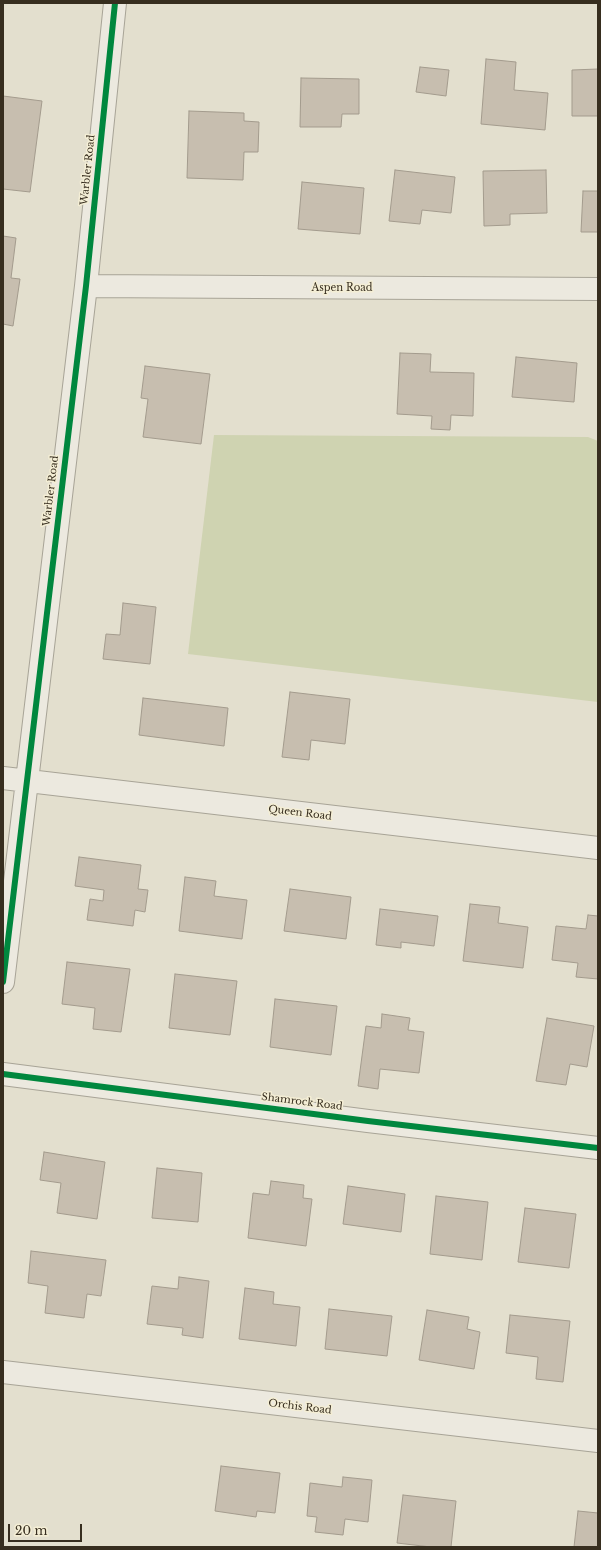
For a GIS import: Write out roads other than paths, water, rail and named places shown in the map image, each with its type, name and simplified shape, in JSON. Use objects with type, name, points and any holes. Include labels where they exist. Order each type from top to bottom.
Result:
[{"type":"street","name":"Warbler Road","points":[[3,982],[86,286],[115,3]]},
{"type":"street","name":"Aspen Road","points":[[86,286],[598,289]]},
{"type":"street","name":"Queen Road","points":[[3,778],[598,848]]},
{"type":"street","name":"Shamrock Road","points":[[3,1074],[376,1122],[598,1148]]},
{"type":"street","name":"Orchis Road","points":[[3,1372],[598,1441]]}]
